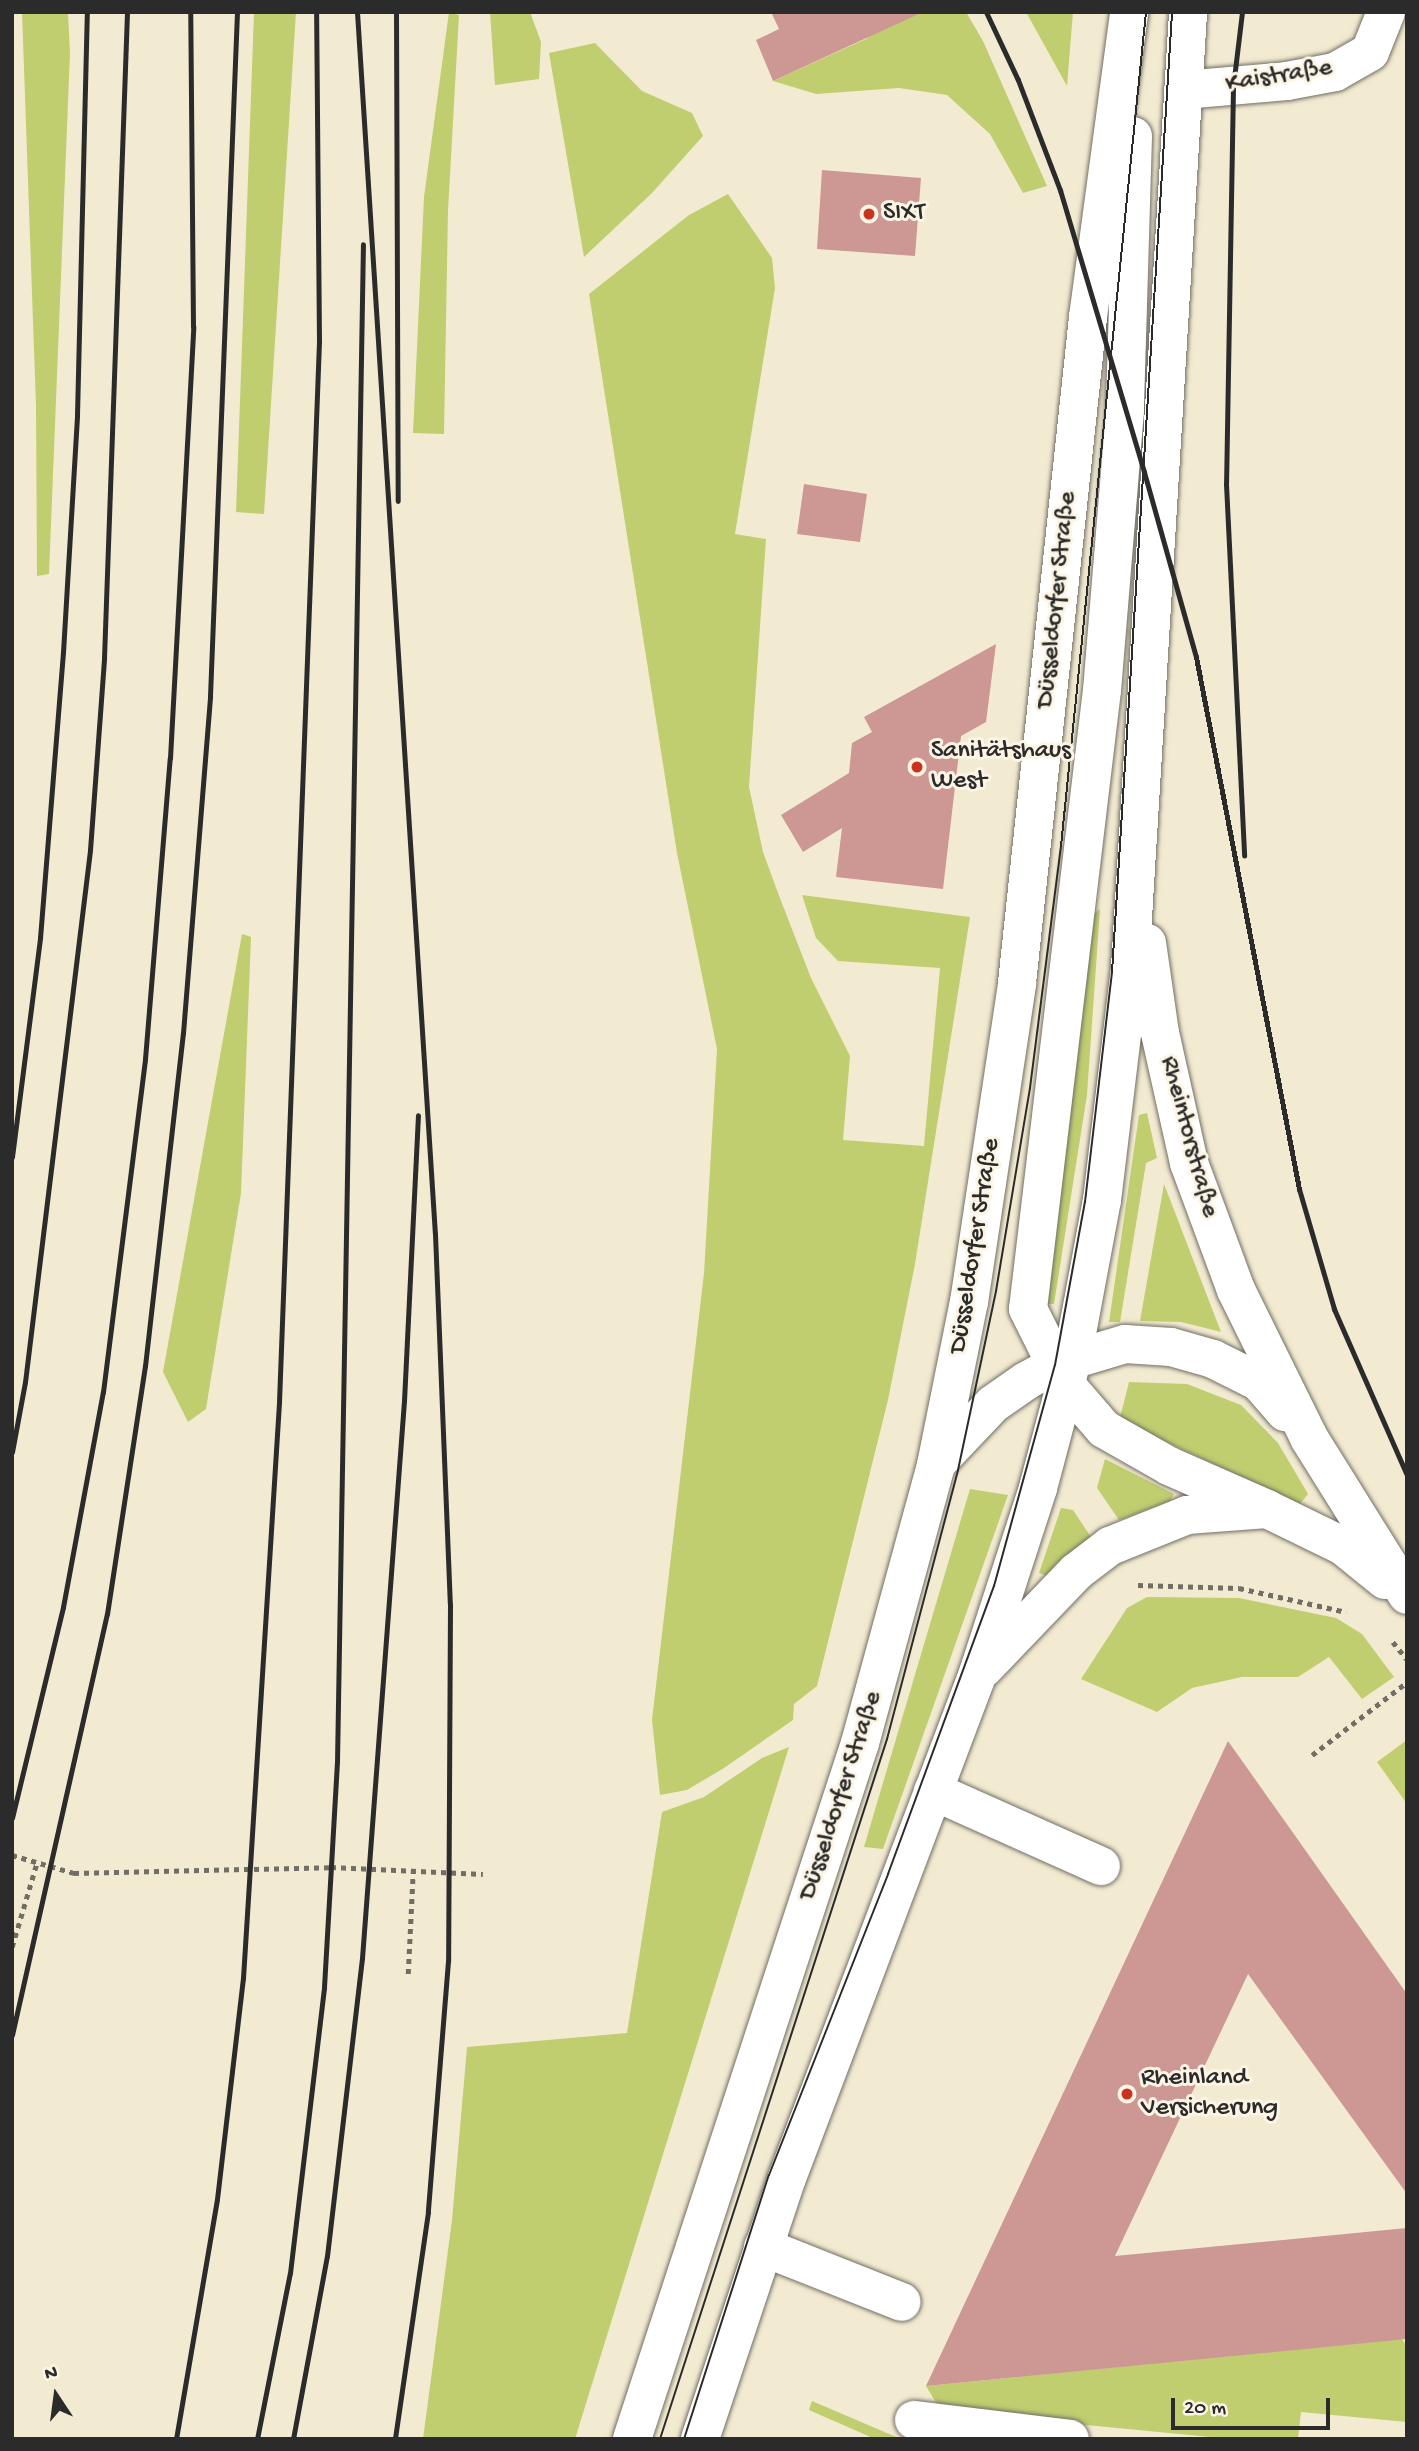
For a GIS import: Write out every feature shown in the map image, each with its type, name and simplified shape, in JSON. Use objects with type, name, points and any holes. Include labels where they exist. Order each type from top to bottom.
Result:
[{"type":"main road","name":"Düsseldorfer Straße","points":[[1132,12],[1125,411],[1102,690],[1079,909],[1031,1264],[1028,1309],[1064,1370],[1104,1429],[1169,1466],[1267,1509]]},
{"type":"main road","name":"Düsseldorfer Straße","points":[[632,2439],[860,1743],[936,1465],[969,1302],[1017,983],[1088,317],[1132,12]]},
{"type":"main road","points":[[700,2439],[763,2247],[978,1673],[1064,1370],[1102,1200],[1130,967],[1188,12]]},
{"type":"main road","name":"Kaistraße","points":[[1183,90],[1287,81],[1335,72],[1370,52],[1386,12]]},
{"type":"main road","name":"Rheintorstraße","points":[[1136,857],[1160,1033],[1189,1163],[1236,1290],[1309,1438],[1407,1595]]},
{"type":"main road","name":"Rheintorstraße","points":[[936,1465],[993,1404],[1125,1345],[1171,1347],[1213,1359],[1259,1382],[1309,1438]]},
{"type":"main road","points":[[978,1673],[1076,1572],[1110,1546],[1186,1515],[1267,1509],[1343,1546],[1407,1602]]},
{"type":"main road","points":[[933,1791],[1101,1866]]},
{"type":"main road","points":[[763,2247],[902,2302]]},
{"type":"main road","points":[[914,2420],[1070,2439]]},
{"type":"path","points":[[1110,1546],[1142,1588],[1239,1588],[1354,1614]]},
{"type":"path","points":[[1391,1639],[1407,1659]]},
{"type":"path","points":[[1312,1755],[1407,1682]]},
{"type":"path","points":[[12,1855],[74,1873],[284,1867],[483,1874]]},
{"type":"path","points":[[12,1947],[37,1862]]},
{"type":"path","points":[[408,1974],[413,1870]]},
{"type":"green space","points":[[22,12],[68,12],[70,53],[49,574],[37,576],[36,406]]},
{"type":"green space","points":[[254,12],[296,12],[264,514],[236,512]]},
{"type":"green space","points":[[449,12],[459,15],[448,211],[444,434],[413,433],[424,197]]},
{"type":"green space","points":[[490,12],[530,12],[541,42],[539,79],[495,85]]},
{"type":"green space","points":[[856,12],[966,12],[983,41],[1047,186],[1023,193],[990,134],[947,95],[899,88],[816,94],[773,81],[868,38]]},
{"type":"green space","points":[[1026,12],[1073,12],[1067,86]]},
{"type":"green space","points":[[595,43],[642,91],[692,113],[703,136],[652,193],[584,257],[549,53]]},
{"type":"green space","points":[[728,194],[772,258],[775,288],[735,534],[766,539],[749,787],[763,852],[778,893],[811,978],[850,1056],[843,1140],[924,1146],[940,968],[838,961],[816,938],[802,895],[970,917],[915,1264],[888,1400],[817,1686],[794,1704],[793,1720],[724,1768],[687,1790],[660,1795],[652,1720],[704,1273],[717,1049],[677,853],[589,294],[689,215]]},
{"type":"green space","points":[[1100,909],[1087,1095],[1054,1304],[1048,1304],[1093,914]]},
{"type":"green space","points":[[242,934],[251,937],[241,1193],[206,1409],[188,1422],[163,1372]]},
{"type":"green space","points":[[1147,1113],[1157,1158],[1146,1163],[1120,1322],[1109,1322],[1139,1115]]},
{"type":"green space","points":[[1164,1184],[1221,1332],[1181,1322],[1140,1321]]},
{"type":"green space","points":[[1129,1382],[1187,1384],[1241,1405],[1278,1443],[1308,1494],[1300,1504],[1134,1427],[1120,1418]]},
{"type":"green space","points":[[1105,1459],[1174,1494],[1170,1501],[1119,1520],[1097,1488]]},
{"type":"green space","points":[[970,1489],[1008,1495],[883,1849],[864,1847]]},
{"type":"green space","points":[[1061,1508],[1073,1510],[1091,1537],[1048,1576],[1039,1573]]},
{"type":"green space","points":[[1147,1597],[1239,1598],[1336,1618],[1362,1634],[1394,1677],[1362,1699],[1329,1657],[1298,1677],[1242,1677],[1192,1688],[1157,1712],[1081,1679],[1127,1608]]},
{"type":"green space","points":[[1407,1740],[1407,1804],[1377,1762]]},
{"type":"green space","points":[[789,1747],[575,2439],[423,2439],[452,2220],[467,2047],[627,2033],[662,1812],[704,1797],[762,1758]]},
{"type":"green space","points":[[1402,2339],[1407,2347],[1407,2422],[1301,2412],[1298,2439],[1231,2439],[941,2411],[926,2386]]},
{"type":"green space","points":[[812,2401],[901,2439],[875,2439],[809,2410]]},
{"type":"building","points":[[771,12],[923,12],[773,81],[756,40],[779,29]]},
{"type":"building","name":"SIXT","points":[[822,170],[921,178],[915,256],[817,249]]},
{"type":"building","points":[[804,484],[867,494],[860,542],[797,534]]},
{"type":"building","name":"Sanitätshaus West","points":[[996,644],[986,722],[961,736],[943,889],[836,877],[842,828],[803,852],[781,815],[849,773],[852,743],[872,732],[864,717]]},
{"type":"building","name":"Rheinland Versicherung","points":[[1228,1741],[1407,1994],[1407,2194],[1248,1974],[1115,2256],[1407,2228],[1407,2339],[926,2386]]},
{"type":"tram line","points":[[660,2439],[887,1739],[958,1470],[996,1291],[1030,1088],[1061,846],[1146,12]]},
{"type":"tram line","points":[[684,2439],[769,2175],[888,1874],[994,1586],[1055,1365],[1085,1202],[1112,972],[1172,12]]},
{"type":"railway","points":[[12,1157],[40,938],[63,652],[77,415],[87,12]]},
{"type":"railway","points":[[12,1452],[25,1382],[90,850],[104,658],[127,12]]},
{"type":"railway","points":[[12,1818],[63,1607],[103,1392],[145,1059],[170,758],[193,327],[190,12]]},
{"type":"railway","points":[[12,2035],[107,1614],[145,1366],[183,1033],[210,696],[237,12]]},
{"type":"railway","points":[[176,2439],[217,2199],[243,1978],[279,1402],[319,342],[316,12]]},
{"type":"railway","points":[[357,12],[435,1234],[450,1604],[448,1961],[428,2212],[395,2439]]},
{"type":"railway","points":[[396,12],[398,501]]},
{"type":"railway","points":[[986,12],[1018,80],[1060,190],[1196,657],[1299,1189],[1334,1309],[1407,1475]]},
{"type":"railway","points":[[1242,12],[1233,86],[1226,484],[1244,856]]},
{"type":"railway","points":[[257,2439],[290,2273],[324,1987],[337,1762],[363,244]]},
{"type":"railway","points":[[293,2439],[327,2256],[362,1958],[404,1401],[418,1115]]},
{"type":"place","name":"SIXT","points":[[869,214]]},
{"type":"place","name":"Sanitätshaus West","points":[[917,767]]},
{"type":"place","name":"Rheinland Versicherung","points":[[1127,2094]]}]
